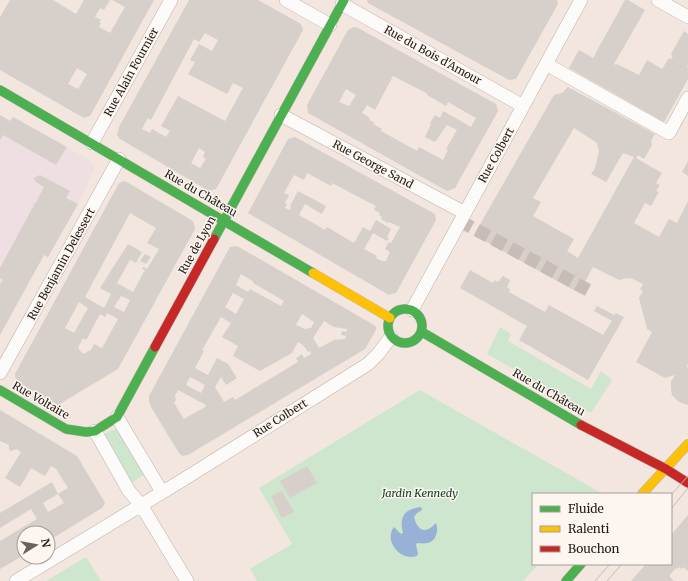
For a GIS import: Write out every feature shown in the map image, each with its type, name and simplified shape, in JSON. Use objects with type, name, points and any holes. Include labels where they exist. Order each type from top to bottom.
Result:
[{"type":"main road","name":"Rue de Lyon","points":[[117,417],[343,2]]},
{"type":"main road","name":"Rue du Château","points":[[0,90],[390,318]]},
{"type":"main road","points":[[398,310],[412,310],[420,318],[423,327],[422,332],[417,339],[409,343],[400,343],[391,337],[388,327],[390,318],[398,310]]},
{"type":"main road","name":"Rue du Château","points":[[422,332],[590,430],[645,459],[666,468],[688,483]]},
{"type":"main road","name":"Rue Voltaire","points":[[0,390],[66,429],[86,432],[95,431]]},
{"type":"main road","points":[[95,431],[117,417]]},
{"type":"main road","points":[[643,493],[688,444]]},
{"type":"main road","points":[[566,581],[580,565]]},
{"type":"street","name":"Rue Alain Fournier","points":[[92,143],[171,0]]},
{"type":"street","points":[[286,0],[330,25]]},
{"type":"street","name":"Rue Colbert","points":[[412,310],[580,0]]},
{"type":"street","points":[[658,0],[688,17]]},
{"type":"street","name":"Rue du Bois d'Amour","points":[[343,2],[523,106]]},
{"type":"street","points":[[546,64],[668,133],[688,98]]},
{"type":"street","name":"Rue George Sand","points":[[281,115],[465,213]]},
{"type":"street","name":"Rue Benjamin Delessert","points":[[2,372],[119,159]]},
{"type":"street","name":"Rue Colbert","points":[[16,581],[368,364],[391,337]]},
{"type":"street","points":[[117,417],[152,498],[152,523],[187,581]]},
{"type":"street","points":[[95,431],[129,491],[152,498]]},
{"type":"shaded area","points":[[0,115],[10,121],[13,117],[91,161],[94,169],[78,204],[48,257],[44,255],[0,335]]},
{"type":"green space","points":[[500,327],[511,334],[508,341],[591,389],[601,371],[612,380],[591,413],[487,354]]},
{"type":"green space","name":"Jardin Kennedy","points":[[420,390],[601,493],[532,493],[532,565],[538,565],[523,581],[257,581],[250,569],[292,544],[259,488]]},
{"type":"green space","points":[[115,429],[119,431],[144,475],[130,484],[104,434]]},
{"type":"green space","points":[[86,557],[101,581],[46,581]]},
{"type":"water","points":[[421,507],[422,510],[414,517],[418,526],[423,530],[426,530],[436,523],[436,535],[430,542],[417,543],[417,556],[405,556],[395,549],[392,544],[391,533],[394,527],[401,534],[403,533],[402,518],[404,515],[410,510]]},
{"type":"building","points":[[10,0],[53,0],[76,14],[84,0],[110,0],[104,10],[100,8],[95,17],[101,20],[99,22],[101,23],[99,27],[110,33],[125,7],[112,0],[154,0],[90,116],[84,118],[0,70],[0,17]],"holes":[[[77,68],[87,74],[78,89],[68,84]]]},
{"type":"building","points":[[189,0],[258,0],[301,24],[303,30],[216,189],[209,191],[120,139],[117,135],[119,127]],"holes":[[[205,33],[218,40],[212,51],[199,44],[190,60],[195,62],[188,74],[227,94],[233,83],[243,88],[225,121],[178,96],[161,126],[170,131],[166,137],[152,129],[150,133],[142,129],[148,118],[151,120],[194,39],[199,42]],[[199,148],[205,152],[203,157],[206,159],[200,168],[191,163]]]},
{"type":"building","points":[[367,0],[557,0],[558,4],[516,79],[509,80],[368,3]]},
{"type":"building","points":[[625,0],[628,0],[645,10],[614,64],[617,64],[639,75],[647,60],[662,69],[669,58],[671,59],[673,56],[671,54],[684,31],[688,34],[688,79],[664,122],[569,68],[579,50],[593,58]]},
{"type":"building","points":[[354,27],[358,28],[496,104],[498,111],[455,188],[447,191],[308,113],[307,105],[348,30]],"holes":[[[393,76],[428,94],[427,95],[446,106],[448,102],[476,118],[471,127],[443,111],[440,118],[435,115],[430,123],[431,124],[425,137],[435,142],[447,125],[457,130],[446,149],[448,150],[443,160],[419,147],[417,151],[381,131],[382,129],[373,124],[374,122],[369,120],[370,118],[362,113],[367,105],[375,110]],[[346,89],[356,95],[349,106],[339,102]]]},
{"type":"building","points":[[568,87],[655,134],[651,141],[652,145],[644,159],[638,155],[636,158],[662,173],[656,183],[660,185],[656,191],[659,192],[651,206],[645,203],[634,223],[659,237],[669,219],[677,223],[688,201],[688,405],[679,402],[672,395],[671,382],[675,375],[665,378],[636,362],[652,332],[647,329],[639,298],[643,291],[640,289],[643,284],[631,278],[619,280],[593,267],[579,293],[474,235],[554,95],[562,93]],"holes":[[[574,128],[597,143],[599,151],[595,168],[591,174],[606,182],[623,153],[634,157],[578,258],[567,251],[574,239],[533,216],[541,202],[533,198]]]},
{"type":"building","points":[[0,115],[10,121],[13,117],[67,147],[56,165],[3,135],[0,140]]},
{"type":"building","points":[[295,137],[435,214],[436,220],[396,293],[389,295],[248,213],[288,139]],"holes":[[[307,173],[331,186],[332,183],[376,206],[374,210],[380,213],[379,215],[382,217],[381,219],[400,227],[391,243],[389,242],[385,249],[390,252],[386,261],[376,258],[377,256],[364,249],[373,233],[387,241],[389,238],[387,237],[391,229],[376,220],[370,231],[363,227],[354,243],[327,227],[325,230],[299,215],[305,204],[322,214],[326,206],[298,191],[290,206],[290,210],[285,208],[287,204],[285,203],[289,195],[284,193],[294,175],[304,180]]]},
{"type":"building","points":[[688,161],[688,176],[682,172]]},
{"type":"building","points":[[40,175],[70,191],[66,198],[78,204],[48,257],[44,255],[0,335],[0,284],[3,280],[0,278],[0,268],[34,205],[32,203],[35,204],[44,187],[36,182],[34,178]]},
{"type":"building","points":[[125,181],[193,221],[195,229],[118,369],[58,405],[16,381],[15,374],[119,183]],"holes":[[[130,213],[156,228],[147,243],[159,249],[147,269],[143,267],[142,269],[145,270],[133,292],[117,283],[130,260],[136,263],[142,252],[128,244],[100,288],[111,294],[104,308],[85,297]],[[121,296],[130,300],[124,312],[114,307]],[[79,302],[88,308],[74,333],[65,328]],[[107,313],[118,319],[102,348],[94,344],[91,350],[83,354],[78,348],[83,338],[86,340],[100,314],[105,317]]]},
{"type":"building","points":[[237,246],[374,325],[376,330],[365,349],[188,455],[182,456],[151,407],[149,396],[230,247]],"holes":[[[241,274],[254,282],[253,283],[284,301],[281,306],[250,289],[248,292],[236,285]],[[233,293],[244,299],[236,314],[225,307]],[[302,314],[314,322],[311,328],[305,329],[296,325]],[[221,317],[231,323],[222,337],[238,346],[233,356],[260,371],[292,353],[298,342],[303,345],[308,352],[310,351],[311,354],[304,358],[302,354],[296,358],[298,362],[235,400],[233,397],[224,402],[215,387],[221,377],[226,385],[237,378],[228,364],[217,358],[208,375],[195,368],[204,351],[202,350]],[[324,321],[334,327],[347,329],[347,332],[342,331],[341,335],[346,336],[345,339],[334,340],[319,348],[313,338]],[[190,377],[205,385],[201,393],[186,385]],[[178,390],[206,405],[184,419],[174,403],[176,400],[175,396]]]},
{"type":"building","points":[[145,254],[151,257],[146,264],[140,261]]},
{"type":"building","points":[[470,270],[493,283],[495,280],[498,282],[503,276],[510,280],[507,287],[510,289],[509,292],[545,312],[549,305],[603,335],[612,321],[594,311],[597,306],[614,315],[616,313],[624,317],[588,380],[519,340],[527,326],[460,288]]},
{"type":"building","points":[[0,410],[77,456],[105,503],[102,508],[56,536],[56,525],[27,525],[37,519],[31,509],[0,528],[0,513],[52,482],[58,494],[68,488],[56,469],[51,466],[45,476],[31,468],[20,487],[5,478],[21,452],[16,449],[12,451],[9,450],[9,445],[0,441]],"holes":[[[58,494],[64,503],[48,512],[43,503]]]},
{"type":"building","points":[[307,466],[317,483],[290,498],[280,481]]},
{"type":"building","points":[[282,491],[294,512],[282,518],[271,496]]},
{"type":"building","points":[[688,515],[688,571],[683,567],[681,569],[679,567],[677,569],[676,568],[669,576],[674,581],[631,581],[645,565],[672,565],[672,534]]},
{"type":"building","points":[[16,531],[16,560],[0,569],[0,541]]},
{"type":"tunnel","points":[[460,221],[588,290]]},
{"type":"tram line","points":[[672,494],[688,476]]},
{"type":"tram line","points":[[672,508],[688,488]]},
{"type":"tram line","points":[[595,581],[609,565]]},
{"type":"tram line","points":[[607,581],[621,565]]},
{"type":"traffic: fast","points":[[214,239],[344,0]]},
{"type":"traffic: fast","points":[[0,90],[313,273]]},
{"type":"traffic: fast","points":[[402,309],[408,309],[412,310],[419,316],[422,326],[421,333],[415,340],[408,343],[402,343],[398,342],[391,336],[388,329],[388,323],[389,319],[395,312],[402,309]]},
{"type":"traffic: fast","points":[[422,332],[581,425]]},
{"type":"traffic: fast","points":[[0,390],[66,429],[86,432],[95,431],[117,417],[155,347]]},
{"type":"traffic: fast","points":[[566,581],[580,565]]},
{"type":"traffic: slow","points":[[313,273],[390,318]]},
{"type":"traffic: slow","points":[[643,493],[688,444]]},
{"type":"traffic: jam","points":[[155,347],[214,239]]},
{"type":"traffic: jam","points":[[581,425],[666,469],[688,483]]}]
